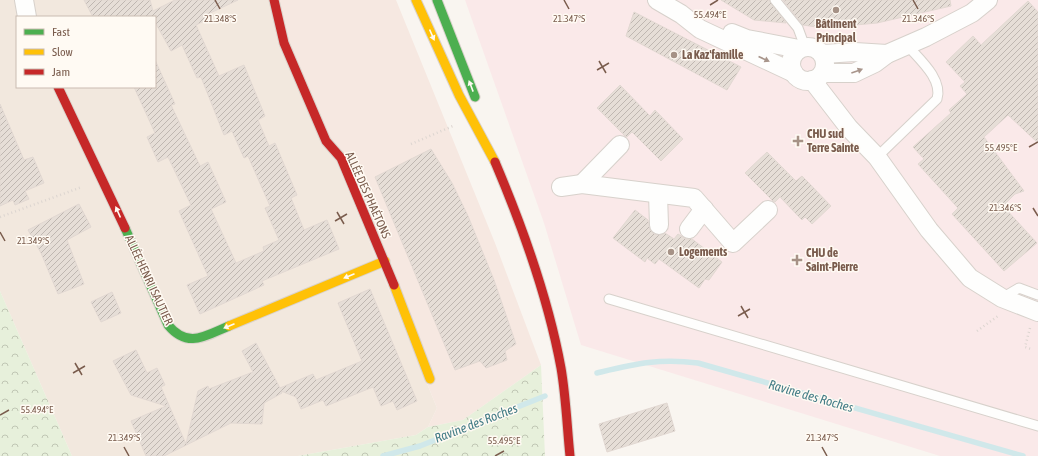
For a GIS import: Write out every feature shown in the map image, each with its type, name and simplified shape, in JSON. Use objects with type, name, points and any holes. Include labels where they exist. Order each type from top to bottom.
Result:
[{"type":"street","points":[[24,0],[27,16]]},
{"type":"street","name":"ALLÉE DES PHAÉTONS","points":[[274,0],[284,43],[326,140],[341,158],[385,261],[430,379]]},
{"type":"street","points":[[416,0],[459,95],[495,163],[534,263],[562,369],[570,456]]},
{"type":"street","points":[[437,0],[479,107]]},
{"type":"street","points":[[657,0],[681,14],[700,29],[794,73],[805,80],[817,77],[854,73],[875,63],[886,54],[926,37],[972,13],[988,0]]},
{"type":"street","points":[[681,14],[747,39],[802,48],[818,49],[823,54],[825,67],[817,77]]},
{"type":"street","points":[[794,73],[792,60],[802,48]]},
{"type":"street","points":[[823,54],[855,52],[886,54]]},
{"type":"street","points":[[817,77],[849,128],[877,157],[929,230],[970,278],[1002,298],[1038,312]]},
{"type":"street","name":"ALLÉE HENRI ISAUTIER","points":[[58,88],[101,180],[112,198],[168,325],[177,336],[187,340],[203,337],[385,261]]},
{"type":"street","points":[[484,122],[495,163]]},
{"type":"street","points":[[582,184],[620,145]]},
{"type":"street","points":[[561,187],[582,184],[694,198],[733,243],[768,210]]},
{"type":"street","points":[[658,194],[659,225]]},
{"type":"street","points":[[689,229],[704,209]]},
{"type":"lane","points":[[775,0],[798,28],[802,48]]},
{"type":"lane","points":[[877,157],[937,99],[939,91],[937,82],[907,45]]},
{"type":"lane","points":[[1002,298],[1019,288],[1038,295]]},
{"type":"lane","points":[[608,300],[1038,426]]},
{"type":"path","points":[[411,144],[472,118]]},
{"type":"path","points":[[0,217],[101,180]]},
{"type":"path","points":[[977,331],[1000,314],[1002,298]]},
{"type":"path","points":[[1024,323],[1030,326],[1025,347],[1031,349]]},
{"type":"shaded area","points":[[0,0],[271,0],[437,408],[428,427],[416,435],[298,456],[72,456],[0,291]]},
{"type":"shaded area","points":[[271,0],[396,0],[495,243],[541,365],[463,420],[428,427],[437,408]]},
{"type":"shaded area","name":"CHU de Saint-Pierre","points":[[465,0],[1038,0],[1038,456],[940,456],[581,345],[544,223]]},
{"type":"green space","points":[[0,291],[72,456],[0,456]]},
{"type":"green space","points":[[541,365],[545,456],[298,456],[416,435],[428,427],[463,420]]},
{"type":"building","points":[[84,0],[150,0],[153,11],[175,0],[238,0],[206,15],[208,19],[196,25],[219,76],[244,65],[265,116],[258,120],[269,146],[275,143],[297,195],[291,198],[304,230],[327,220],[339,249],[262,281],[264,285],[200,314],[187,285],[208,276],[179,211],[191,205],[168,157],[158,162],[147,137],[155,133],[134,88],[156,88],[156,62],[175,104],[171,105],[200,166],[208,162],[226,202],[211,209],[236,263],[264,251],[263,247],[279,240],[265,208],[270,206],[248,156],[244,158],[232,131],[224,135],[201,77],[197,78],[182,45],[171,51],[156,24],[156,16],[92,16]]},
{"type":"building","points":[[721,0],[769,0],[786,23],[754,20]]},
{"type":"building","name":"Bâtiment Principal","points":[[783,0],[950,0],[951,6],[877,23],[823,28],[803,25]]},
{"type":"building","points":[[1028,1],[1038,12],[1038,143],[1008,115],[984,137],[1024,191],[1015,194],[1003,206],[1037,243],[1004,271],[952,214],[958,208],[918,164],[924,159],[913,147],[951,113],[949,110],[967,94],[960,86],[965,82],[946,62],[973,36],[981,45]]},
{"type":"building","name":"La Kaz'famille","points":[[634,12],[741,67],[727,90],[626,36]]},
{"type":"building","points":[[620,85],[650,116],[655,110],[683,139],[661,161],[632,132],[627,137],[625,136],[597,108]]},
{"type":"building","points":[[0,104],[24,160],[33,157],[44,183],[25,191],[29,199],[15,205],[13,200],[0,206]]},
{"type":"building","points":[[431,149],[452,183],[468,216],[494,280],[516,344],[505,351],[507,360],[486,368],[480,361],[455,370],[375,177]]},
{"type":"building","points":[[767,152],[796,181],[802,176],[831,206],[812,224],[805,217],[802,220],[780,197],[775,202],[773,201],[745,173]]},
{"type":"building","points":[[79,204],[91,227],[67,240],[84,284],[58,294],[41,253],[28,230]]},
{"type":"building","name":"Logements","points":[[635,210],[648,220],[650,230],[654,234],[660,235],[665,233],[674,239],[678,234],[686,239],[692,239],[722,262],[709,280],[705,279],[699,288],[659,259],[655,264],[647,258],[645,262],[613,238]]},
{"type":"building","points":[[370,289],[417,401],[397,410],[393,401],[381,406],[373,387],[326,406],[323,400],[301,409],[296,397],[281,391],[282,393],[264,403],[262,424],[231,423],[164,456],[146,456],[131,421],[166,406],[131,395],[113,361],[136,350],[147,373],[157,368],[165,385],[161,387],[186,444],[198,391],[208,386],[209,389],[253,372],[242,351],[256,343],[280,388],[313,374],[316,380],[362,361],[338,303]]},
{"type":"building","points":[[112,292],[121,313],[101,322],[91,302]]},
{"type":"building","points":[[667,403],[675,431],[607,452],[599,424]]},
{"type":"waterway","name":"Ravine des Roches","points":[[597,373],[647,363],[671,361],[698,363],[1023,456]]},
{"type":"waterway","name":"Ravine des Roches","points":[[383,456],[420,446],[545,396]]},
{"type":"traffic: fast","points":[[437,0],[475,97]]},
{"type":"traffic: fast","points":[[125,228],[168,325],[175,332],[183,337],[197,338],[229,326]]},
{"type":"traffic: slow","points":[[416,0],[459,95],[495,162]]},
{"type":"traffic: slow","points":[[229,326],[385,261]]},
{"type":"traffic: slow","points":[[394,285],[430,379]]},
{"type":"traffic: jam","points":[[274,0],[284,43],[326,141],[341,158],[394,285]]},
{"type":"traffic: jam","points":[[58,88],[125,228]]},
{"type":"traffic: jam","points":[[495,162],[534,263],[556,341],[563,379],[570,456]]},
{"type":"place","name":"Bâtiment Principal","points":[[836,10]]},
{"type":"place","name":"La Kaz'famille","points":[[674,55]]},
{"type":"place","name":"CHU sud Terre Sainte","points":[[798,141]]},
{"type":"place","name":"Logements","points":[[671,252]]},
{"type":"place","name":"CHU de Saint-Pierre","points":[[797,260]]}]
